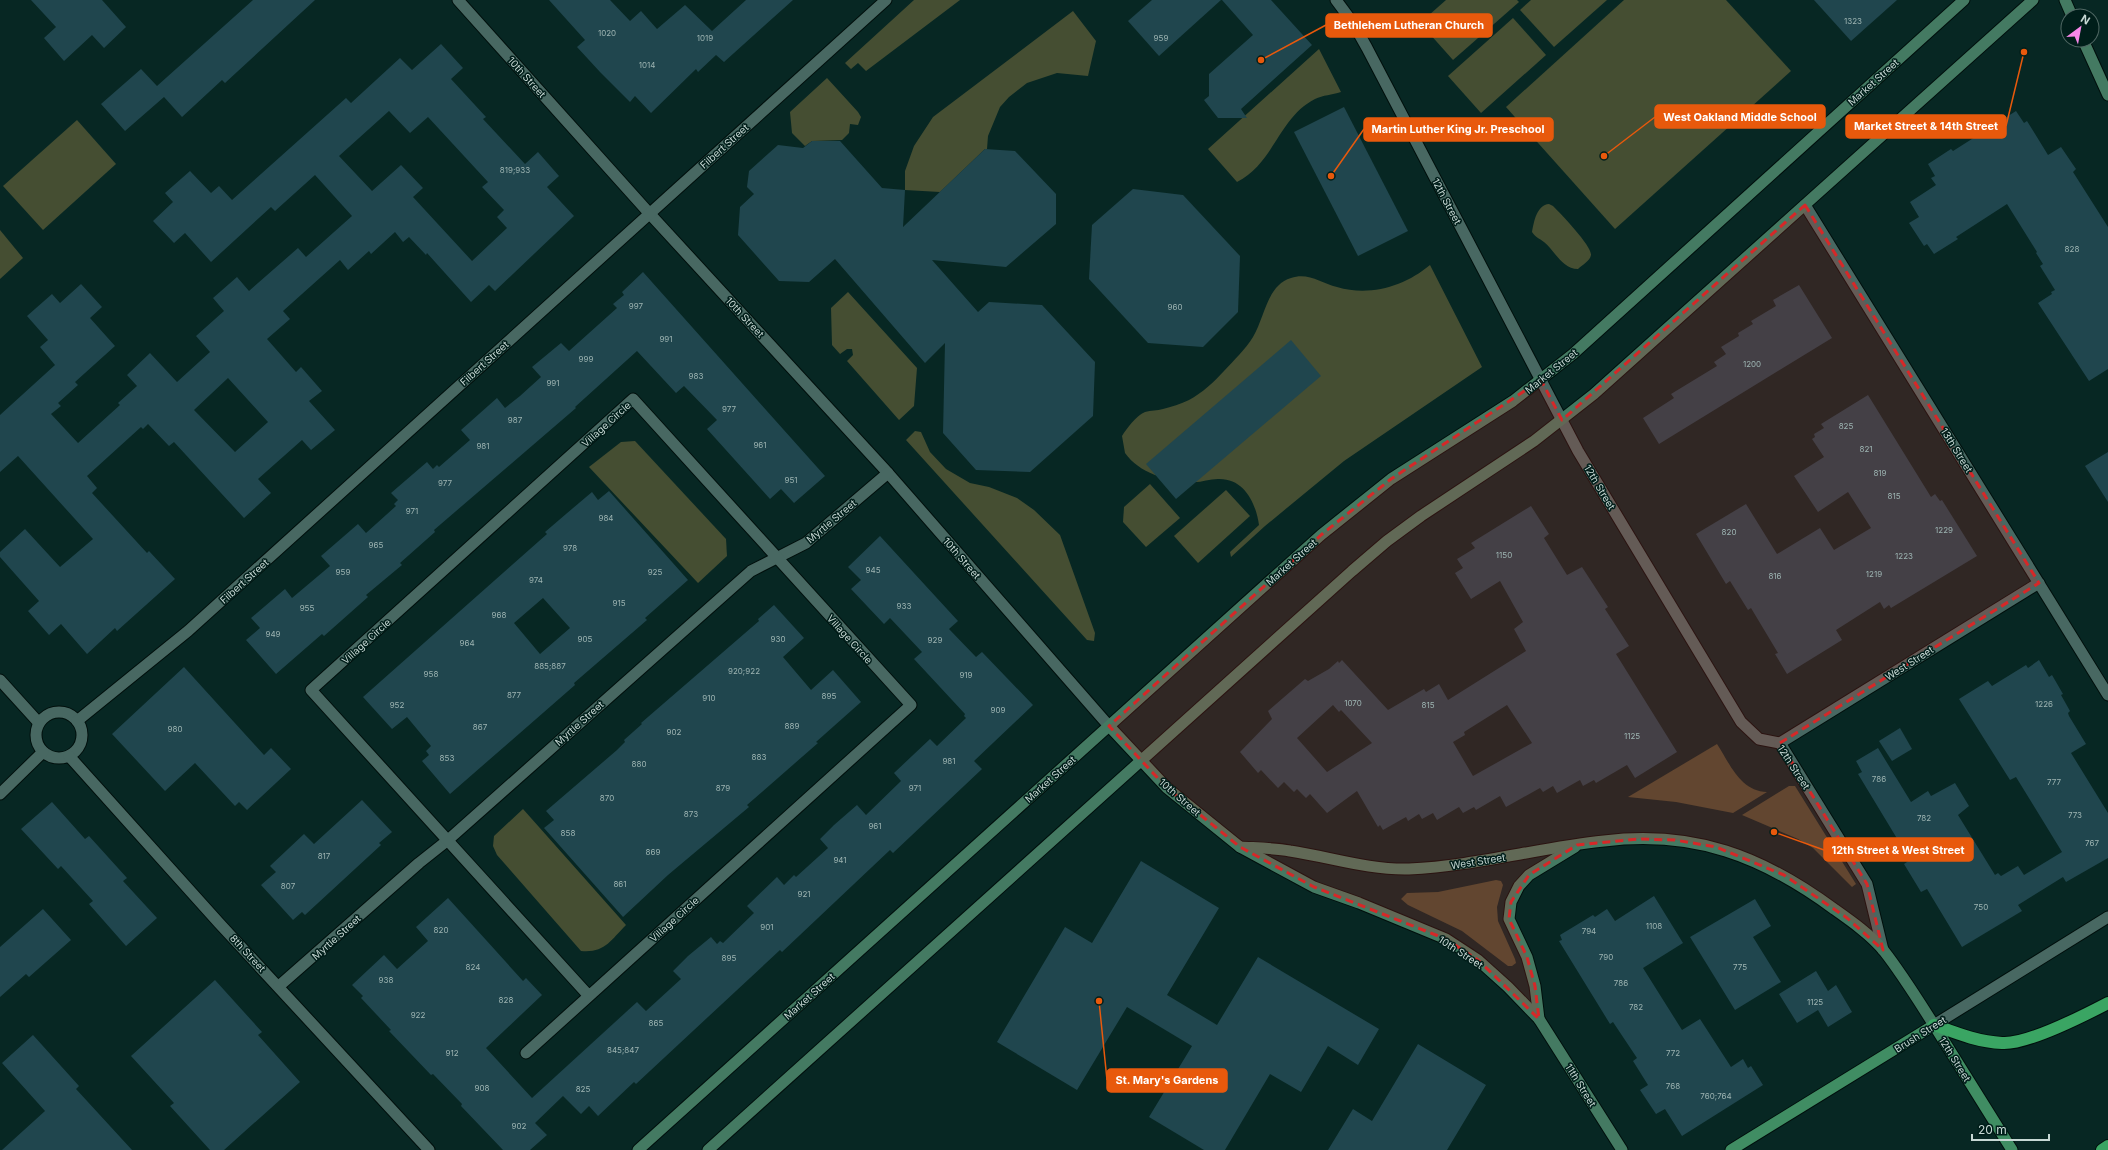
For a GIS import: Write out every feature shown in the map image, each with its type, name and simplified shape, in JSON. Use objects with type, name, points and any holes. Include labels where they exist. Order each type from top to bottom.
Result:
[{"type":"highway","points":[[1934,1025],[1976,1039],[2004,1044],[2037,1035],[2108,1003]]},
{"type":"highway","points":[[2102,1150],[2108,1146]]},
{"type":"main road","name":"Market Street","points":[[638,1150],[1321,535],[1391,479],[1513,401],[1573,354],[1964,0]]},
{"type":"main road","points":[[708,1150],[1387,541],[1421,516],[1534,441],[1594,394],[2033,0]]},
{"type":"main road","points":[[2087,48],[2108,96]]},
{"type":"main road","name":"10th Street","points":[[1109,726],[1141,762],[1167,788],[1240,847],[1314,887],[1359,903],[1446,939],[1478,960],[1508,986],[1539,1019]]},
{"type":"main road","name":"West Street","points":[[1240,847],[1290,851],[1369,866],[1406,869],[1478,861],[1604,841],[1639,839],[1675,840],[1716,847]]},
{"type":"main road","points":[[1539,1019],[1535,986],[1527,956],[1509,919],[1511,902],[1519,886],[1529,875],[1577,845]]},
{"type":"main road","name":"12th Street","points":[[1716,847],[1750,859],[1784,875],[1847,918],[1883,950],[1934,1025],[2010,1147]]},
{"type":"main road","name":"11th Street","points":[[1539,1019],[1622,1150]]},
{"type":"main road","name":"Brush Street","points":[[1731,1150],[1934,1025]]},
{"type":"street","name":"10th Street","points":[[458,0],[649,213],[888,473],[1109,726]]},
{"type":"street","name":"Filbert Street","points":[[77,721],[188,632],[886,0]]},
{"type":"street","name":"12th Street","points":[[1336,0],[1353,23],[1367,48],[1562,420],[1621,523],[1741,722],[1759,739],[1780,742],[1867,884],[1883,950]]},
{"type":"street","name":"13th Street","points":[[1805,205],[2108,695]]},
{"type":"street","name":"Village Circle","points":[[526,1053],[911,705],[633,399],[311,690],[589,996]]},
{"type":"street","name":"Myrtle Street","points":[[280,986],[419,863],[448,840],[751,571],[806,543],[888,473]]},
{"type":"street","name":"West Street","points":[[1780,742],[2039,583]]},
{"type":"street","points":[[0,680],[39,723]]},
{"type":"street","points":[[57,712],[65,712],[77,721],[82,734],[82,740],[74,752],[69,756],[55,758],[43,752],[36,738],[39,723],[50,713],[57,712]]},
{"type":"street","points":[[0,794],[43,752]]},
{"type":"street","name":"8th Street","points":[[69,756],[219,922],[280,986],[429,1150]]},
{"type":"street","name":"Brush Street","points":[[1934,1025],[2108,917]]},
{"type":"highlighted area","points":[[1805,205],[2039,583],[1780,743],[1867,884],[1883,950],[1847,918],[1784,875],[1716,847],[1675,840],[1639,839],[1577,845],[1529,875],[1511,902],[1509,919],[1527,957],[1535,986],[1539,1019],[1478,960],[1446,939],[1314,887],[1240,847],[1167,788],[1109,726],[1321,535],[1391,479],[1541,380],[1562,420]]},
{"type":"green space","points":[[914,0],[960,0],[866,71],[858,63],[851,69],[845,63]]},
{"type":"green space","points":[[1446,0],[1517,0],[1519,2],[1453,60],[1420,23]]},
{"type":"green space","points":[[1531,0],[1607,0],[1554,47],[1520,10]]},
{"type":"green space","points":[[1624,0],[1726,0],[1791,71],[1615,229],[1506,107]]},
{"type":"green space","points":[[1073,11],[1096,41],[1088,76],[1057,73],[1027,83],[1009,97],[1000,107],[988,136],[987,149],[985,149],[940,192],[905,190],[905,171],[914,146],[933,117]]},
{"type":"green space","points":[[1513,18],[1546,55],[1481,113],[1448,76]]},
{"type":"green space","points":[[1319,49],[1341,92],[1315,99],[1303,107],[1292,117],[1260,164],[1237,182],[1208,149]]},
{"type":"green space","points":[[827,78],[861,117],[858,125],[850,124],[849,133],[842,140],[812,141],[805,146],[792,133],[790,112]]},
{"type":"green space","points":[[77,120],[116,164],[43,230],[3,186]]},
{"type":"green space","points":[[1549,204],[1553,206],[1575,230],[1590,251],[1591,255],[1589,259],[1578,269],[1567,266],[1563,263],[1544,242],[1536,237],[1532,232],[1539,210],[1545,205]]},
{"type":"green space","points":[[0,230],[23,258],[0,279]]},
{"type":"green space","points":[[1430,265],[1482,367],[1344,461],[1265,526],[1231,557],[1230,552],[1259,525],[1252,501],[1242,487],[1227,480],[1215,479],[1194,482],[1163,478],[1138,466],[1125,453],[1122,436],[1138,416],[1145,412],[1161,410],[1173,406],[1194,397],[1212,383],[1239,355],[1253,337],[1272,294],[1283,282],[1297,276],[1303,276],[1349,290],[1374,290],[1386,288],[1410,279]]},
{"type":"green space","points":[[848,292],[917,368],[914,406],[899,420],[847,361],[853,355],[852,349],[847,349],[840,354],[832,345],[831,308]]},
{"type":"green space","points":[[915,431],[921,432],[930,452],[946,469],[970,483],[989,487],[1017,498],[1034,510],[1060,535],[1095,633],[1094,641],[1087,640],[906,440]]},
{"type":"green space","points":[[635,441],[726,539],[727,556],[698,583],[589,467],[621,442]]},
{"type":"green space","points":[[1150,484],[1180,518],[1146,547],[1123,522],[1124,507]]},
{"type":"green space","points":[[1226,490],[1250,516],[1198,563],[1174,536]]},
{"type":"green space","points":[[1717,744],[1731,768],[1743,782],[1750,787],[1767,792],[1733,813],[1676,802],[1628,797]]},
{"type":"green space","points":[[1789,786],[1795,786],[1856,884],[1852,887],[1813,848],[1798,839],[1742,815]]},
{"type":"green space","points":[[523,809],[626,925],[602,948],[581,951],[497,855],[493,846],[494,836]]},
{"type":"green space","points":[[1496,880],[1501,881],[1503,885],[1497,907],[1498,921],[1515,959],[1516,963],[1512,966],[1508,966],[1462,931],[1408,905],[1401,899],[1407,893],[1438,892]]},
{"type":"building","points":[[31,0],[102,0],[126,27],[104,48],[92,35],[64,61],[44,38],[56,27]]},
{"type":"building","points":[[253,0],[315,0],[225,83],[222,80],[182,117],[164,97],[125,131],[101,104],[141,69],[157,86]]},
{"type":"building","points":[[549,0],[610,0],[630,21],[641,11],[657,29],[685,5],[712,31],[746,0],[793,0],[724,62],[716,55],[698,72],[696,69],[651,113],[635,96],[630,102],[577,47],[585,40]]},
{"type":"building","points":[[1152,0],[1221,0],[1159,56],[1128,21]]},
{"type":"building","points":[[1222,0],[1271,0],[1312,45],[1241,109],[1247,118],[1218,118],[1204,100],[1209,96],[1209,74],[1253,35]]},
{"type":"building","points":[[1814,0],[1897,0],[1851,41]]},
{"type":"building","points":[[441,44],[463,68],[451,79],[486,117],[483,119],[525,164],[538,152],[559,176],[547,187],[574,216],[495,291],[489,285],[471,302],[427,253],[426,255],[409,237],[403,242],[395,232],[371,254],[369,251],[348,270],[340,260],[283,311],[290,319],[267,339],[296,372],[301,367],[322,391],[309,401],[335,430],[311,450],[302,440],[258,479],[271,493],[244,518],[174,442],[169,446],[148,424],[143,429],[141,427],[87,476],[97,488],[92,493],[147,553],[149,551],[175,579],[117,631],[115,628],[87,654],[61,624],[49,635],[28,611],[39,601],[0,557],[0,552],[25,529],[60,567],[93,539],[18,456],[0,472],[0,415],[55,365],[40,347],[48,340],[27,316],[52,294],[60,303],[81,284],[102,307],[90,318],[115,346],[75,382],[78,385],[58,403],[61,406],[51,414],[78,443],[120,405],[118,403],[137,386],[127,375],[150,353],[177,382],[210,352],[196,336],[224,311],[213,298],[237,277],[249,291],[298,248],[306,257],[352,216],[315,175],[275,211],[271,207],[211,262],[185,233],[174,243],[153,221],[173,202],[165,193],[190,171],[211,193],[219,186],[232,200],[346,98],[351,103],[400,58],[412,70]],"holes":[[[389,111],[410,133],[428,117],[488,182],[482,187],[504,210],[497,217],[507,228],[472,261],[413,197],[423,188],[401,165],[372,191],[339,156]],[[228,378],[268,422],[235,452],[194,410]]]},
{"type":"building","points":[[1344,107],[1408,231],[1358,256],[1294,132]]},
{"type":"building","points":[[2016,111],[2024,123],[2027,121],[2048,155],[2061,147],[2076,169],[2073,172],[2108,227],[2108,369],[2089,381],[2038,303],[2052,294],[2051,292],[2055,290],[2040,266],[2043,264],[2036,253],[2037,252],[2007,204],[1956,237],[1958,239],[1934,254],[1927,244],[1924,246],[1909,223],[1919,217],[1910,202],[1936,185],[1931,178],[1935,176],[1928,164],[1951,149],[1953,151]]},
{"type":"building","points":[[812,141],[840,141],[882,188],[905,190],[903,227],[985,149],[1015,151],[1056,194],[1056,224],[1006,267],[932,260],[978,312],[989,302],[1042,305],[1095,362],[1093,416],[1030,472],[976,470],[943,433],[945,343],[925,363],[835,259],[809,282],[779,281],[738,235],[740,207],[754,194],[747,187],[749,171],[778,145],[803,148]]},
{"type":"building","points":[[1133,189],[1183,195],[1240,256],[1238,312],[1203,347],[1148,343],[1089,279],[1092,225]]},
{"type":"building","points":[[643,272],[825,476],[794,503],[781,489],[770,499],[707,429],[717,420],[684,386],[676,393],[637,351],[575,407],[576,408],[434,530],[435,532],[400,563],[402,565],[366,595],[368,597],[324,636],[322,634],[276,674],[246,640],[260,628],[251,618],[285,589],[292,598],[330,566],[321,556],[358,524],[366,533],[396,506],[394,504],[398,500],[391,493],[427,462],[433,469],[437,465],[439,467],[470,440],[461,430],[497,398],[505,408],[520,396],[541,377],[532,367],[561,343],[569,351],[617,308],[613,304],[624,295],[622,292]]},
{"type":"building","points":[[1799,285],[1832,338],[1659,444],[1643,418],[1674,398],[1671,394],[1717,366],[1714,362],[1726,354],[1721,347],[1739,336],[1738,333],[1753,324],[1751,321],[1776,306],[1773,300]]},
{"type":"building","points":[[1291,340],[1321,376],[1176,499],[1146,464]]},
{"type":"building","points":[[1868,395],[1931,497],[1935,494],[1940,501],[1942,500],[1977,556],[1891,608],[1889,605],[1884,609],[1880,602],[1836,630],[1842,640],[1787,674],[1775,654],[1778,653],[1751,608],[1748,610],[1730,581],[1726,584],[1696,534],[1746,504],[1777,554],[1820,528],[1834,550],[1871,528],[1848,492],[1818,512],[1794,476],[1824,457],[1812,439],[1815,437],[1814,434],[1824,428],[1821,424]]},
{"type":"building","points":[[2108,452],[2108,502],[2085,466]]},
{"type":"building","points":[[609,491],[688,580],[645,618],[647,620],[574,683],[575,685],[450,794],[422,761],[429,755],[426,751],[431,746],[407,717],[392,729],[363,697],[547,534],[545,532],[592,492],[598,500]],"holes":[[[543,598],[570,628],[540,654],[514,623]]]},
{"type":"building","points":[[1531,506],[1549,534],[1544,538],[1567,575],[1582,567],[1608,607],[1605,609],[1629,646],[1616,654],[1677,752],[1635,778],[1627,765],[1596,783],[1594,780],[1583,786],[1580,780],[1557,793],[1553,786],[1543,792],[1540,788],[1506,807],[1500,796],[1476,810],[1474,807],[1463,813],[1459,807],[1437,820],[1433,813],[1422,819],[1419,814],[1408,821],[1406,817],[1383,830],[1380,825],[1378,827],[1357,791],[1327,813],[1310,794],[1306,798],[1297,789],[1294,792],[1284,782],[1278,788],[1261,770],[1258,773],[1240,752],[1272,719],[1268,711],[1305,679],[1308,681],[1329,669],[1338,661],[1339,663],[1342,660],[1388,710],[1424,689],[1426,692],[1439,684],[1448,700],[1526,651],[1514,629],[1523,622],[1500,581],[1471,599],[1455,573],[1463,568],[1457,559],[1475,548],[1471,543]],"holes":[[[1333,705],[1339,712],[1341,710],[1372,743],[1327,772],[1297,738]],[[1507,705],[1532,743],[1473,776],[1453,742],[1465,735],[1464,732]]]},
{"type":"building","points":[[880,536],[958,621],[949,629],[976,657],[982,652],[1033,705],[974,761],[982,769],[893,853],[890,850],[782,952],[780,950],[636,1084],[634,1082],[598,1116],[589,1106],[581,1114],[563,1096],[535,1123],[547,1135],[530,1150],[503,1150],[461,1106],[462,1104],[433,1074],[431,1075],[389,1031],[391,1030],[361,998],[363,996],[352,985],[384,955],[397,969],[428,941],[416,927],[448,898],[523,981],[526,978],[542,995],[486,1048],[532,1098],[637,1002],[646,1011],[681,979],[673,971],[688,956],[711,937],[717,944],[720,941],[723,943],[754,913],[747,906],[777,877],[784,885],[794,875],[796,877],[828,848],[820,839],[834,825],[857,805],[866,815],[901,781],[894,773],[930,739],[937,746],[966,718],[964,716],[965,714],[914,659],[922,652],[890,618],[884,624],[851,589],[861,580],[848,567]]},
{"type":"building","points":[[774,605],[804,638],[783,657],[811,690],[833,670],[861,702],[816,742],[818,743],[747,805],[749,807],[668,875],[623,917],[544,828],[554,820],[546,811],[617,750],[625,742],[624,740],[642,724],[641,723],[759,621],[758,619]]},
{"type":"building","points":[[2039,660],[2049,677],[2052,675],[2063,694],[2061,695],[2070,711],[2068,713],[2069,716],[2086,744],[2071,753],[2108,813],[2108,858],[2066,882],[2063,877],[2018,905],[2022,911],[1962,947],[1927,889],[1921,892],[1904,864],[1910,860],[1858,774],[1862,772],[1856,761],[1878,748],[1911,802],[1928,791],[1931,796],[1955,783],[1969,806],[1958,815],[1995,875],[1998,873],[2001,876],[2018,866],[2024,875],[2062,852],[2016,777],[2010,780],[1959,699],[1988,681],[1992,686],[2026,665],[2028,668]]},
{"type":"building","points":[[184,667],[264,755],[271,748],[291,769],[247,810],[239,802],[235,806],[195,763],[165,791],[112,734]]},
{"type":"building","points":[[1900,728],[1912,749],[1892,761],[1879,741]]},
{"type":"building","points":[[362,800],[392,832],[379,843],[381,845],[305,915],[302,912],[293,920],[261,885],[276,872],[270,866],[304,834],[314,844]]},
{"type":"building","points":[[52,802],[85,839],[89,836],[127,878],[123,881],[157,918],[126,946],[89,904],[93,901],[61,866],[58,869],[21,829]]},
{"type":"building","points":[[1141,861],[1219,908],[1167,995],[1217,1025],[1258,957],[1379,1029],[1358,1065],[1328,1046],[1301,1092],[1270,1074],[1225,1150],[1204,1150],[1149,1117],[1192,1046],[1127,1007],[1077,1090],[997,1042],[1065,927],[1092,943]]},
{"type":"building","points":[[1654,896],[1683,943],[1643,968],[1682,1030],[1700,1019],[1731,1067],[1743,1059],[1748,1068],[1751,1066],[1763,1085],[1682,1136],[1665,1109],[1656,1114],[1640,1090],[1648,1085],[1633,1061],[1637,1058],[1613,1022],[1610,1024],[1559,941],[1562,940],[1560,935],[1593,915],[1595,917],[1607,909],[1615,921]]},
{"type":"building","points":[[1755,899],[1771,926],[1753,937],[1781,982],[1735,1010],[1690,937]]},
{"type":"building","points":[[43,909],[71,940],[29,977],[26,974],[0,997],[0,947]]},
{"type":"building","points":[[1816,971],[1828,991],[1836,985],[1852,1012],[1828,1027],[1818,1010],[1797,1023],[1779,994]]},
{"type":"building","points":[[215,980],[262,1032],[258,1035],[300,1082],[224,1150],[210,1150],[170,1106],[174,1103],[131,1056]]},
{"type":"building","points":[[33,1035],[79,1086],[76,1089],[132,1150],[2,1150],[45,1111],[2,1063]]},
{"type":"building","points":[[1418,1044],[1486,1085],[1447,1150],[1328,1150],[1353,1109],[1372,1121]]},
{"type":"place","name":"Market Street & 14th Street","points":[[2024,52]]},
{"type":"place","name":"Bethlehem Lutheran Church","points":[[1261,60]]},
{"type":"place","name":"West Oakland Middle School","points":[[1604,156]]},
{"type":"place","name":"Martin Luther King Jr. Preschool","points":[[1331,176]]},
{"type":"place","name":"12th Street & West Street","points":[[1774,832]]},
{"type":"place","name":"St. Mary's Gardens","points":[[1099,1001]]}]
